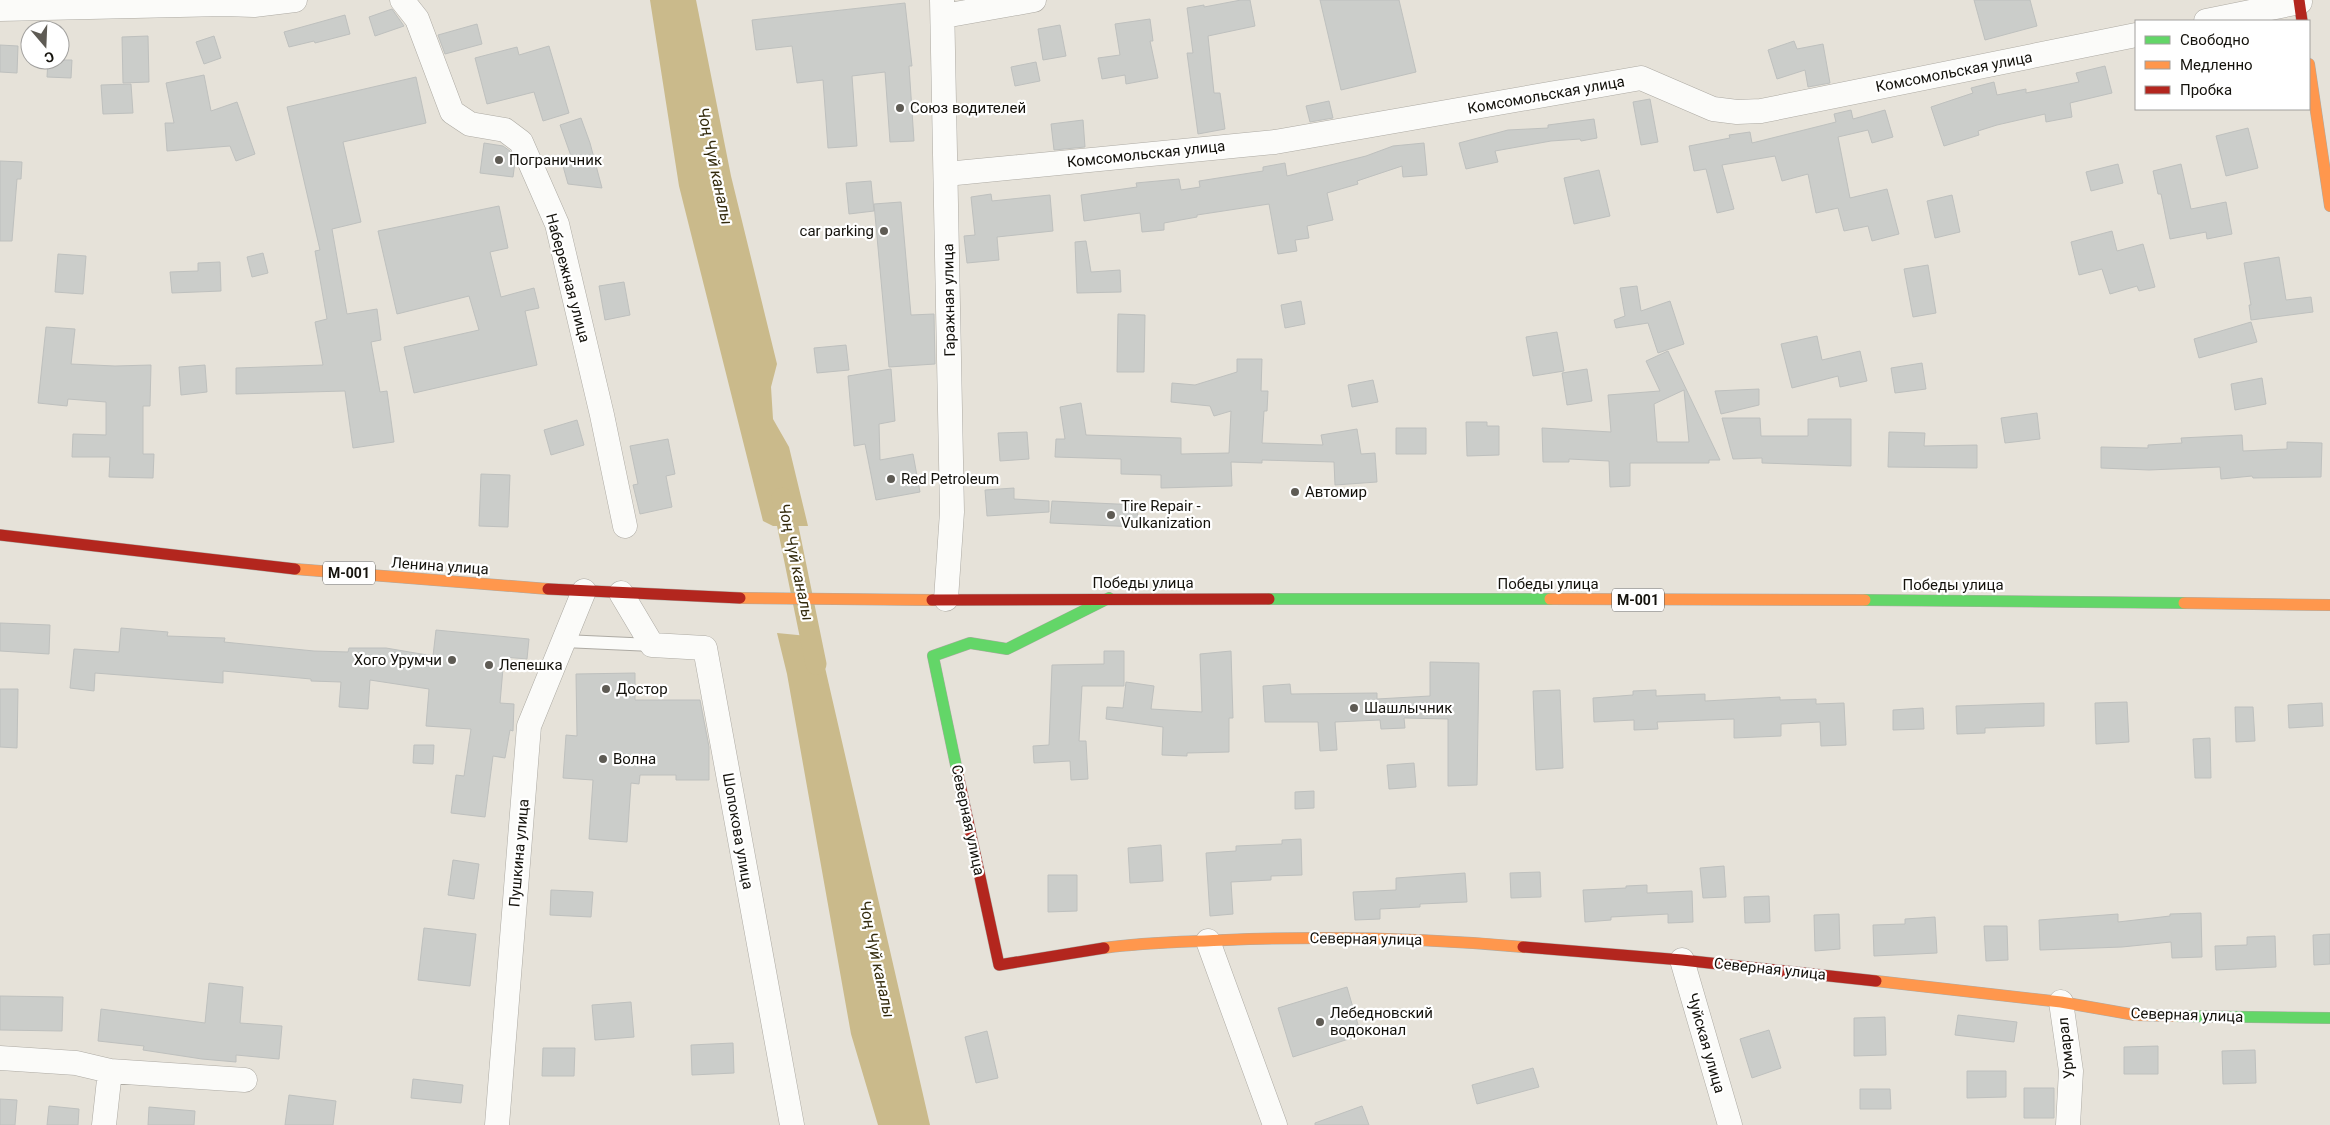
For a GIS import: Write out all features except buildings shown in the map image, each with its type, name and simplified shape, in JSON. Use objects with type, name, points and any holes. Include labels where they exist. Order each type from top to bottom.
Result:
[{"type":"main road","points":[[2310,68],[2324,124],[2330,206]]},
{"type":"main road","name":"Ленина улица","points":[[0,535],[97,548],[404,579],[621,593],[886,599]]},
{"type":"main road","name":"Северная улица","points":[[1109,598],[1007,649],[970,643],[933,656],[999,965],[1133,944],[1306,937],[1455,941],[1682,960],[2061,1002],[2135,1015],[2330,1018]]},
{"type":"main road","name":"Победы улица","points":[[886,599],[2023,601],[2330,605]]},
{"type":"street","points":[[0,9],[224,2],[254,5],[295,0]]},
{"type":"street","name":"Набережная улица","points":[[402,0],[418,19],[452,112],[470,124],[506,130],[522,142],[558,224],[602,415],[625,526]]},
{"type":"street","points":[[943,8],[1034,0]]},
{"type":"street","name":"Гаражная улица","points":[[943,8],[952,512],[946,599]]},
{"type":"street","points":[[2213,20],[2301,8]]},
{"type":"street","name":"Комсомольская улица","points":[[946,174],[1275,142],[1641,78],[1712,109],[1738,112],[1761,111],[2135,35]]},
{"type":"street","name":"Пушкина улица","points":[[497,1125],[529,726],[584,591]]},
{"type":"street","points":[[621,593],[652,645]]},
{"type":"street","name":"Шопокова улица","points":[[652,645],[705,648],[792,1125]]},
{"type":"street","points":[[1208,941],[1275,1125]]},
{"type":"street","name":"Чуйская улица","points":[[1682,960],[1730,1125]]},
{"type":"street","name":"Урмарал","points":[[2061,1002],[2071,1070],[2068,1125]]},
{"type":"street","points":[[0,1058],[76,1062],[110,1071],[246,1080]]},
{"type":"street","points":[[104,1125],[110,1071]]},
{"type":"lane","points":[[564,641],[652,645]]},
{"type":"water","points":[[650,0],[696,0],[731,176],[777,364],[771,387],[773,419],[789,447],[808,526],[773,526],[763,521],[679,186]]},
{"type":"water","points":[[777,633],[818,637],[930,1125],[878,1125],[851,1034],[787,674]]},
{"type":"waterway","name":"Чоң Чүй каналы","points":[[782,498],[816,664]]},
{"type":"traffic: fast","points":[[958,775],[933,656],[970,643],[1007,649],[1109,598]]},
{"type":"traffic: fast","points":[[1269,599],[1550,599]]},
{"type":"traffic: fast","points":[[1865,600],[2184,603]]},
{"type":"traffic: fast","points":[[2175,1016],[2330,1018]]},
{"type":"traffic: slow","points":[[2310,71],[2330,206]]},
{"type":"traffic: slow","points":[[295,569],[548,589]]},
{"type":"traffic: slow","points":[[740,598],[932,600]]},
{"type":"traffic: slow","points":[[1550,599],[1865,600]]},
{"type":"traffic: slow","points":[[2184,603],[2330,605]]},
{"type":"traffic: slow","points":[[1104,948],[1165,942],[1300,938],[1412,940],[1523,947]]},
{"type":"traffic: slow","points":[[1876,981],[2061,1002],[2135,1015],[2175,1016]]},
{"type":"traffic: jam","points":[[2299,0],[2302,20]]},
{"type":"traffic: jam","points":[[0,535],[295,569]]},
{"type":"traffic: jam","points":[[548,589],[740,598]]},
{"type":"traffic: jam","points":[[932,600],[1269,599]]},
{"type":"traffic: jam","points":[[958,775],[999,965],[1104,948]]},
{"type":"traffic: jam","points":[[1523,947],[1682,960],[1876,981]]},
{"type":"place","name":"Союз водителей","points":[[900,108]]},
{"type":"place","name":"Пограничник","points":[[499,160]]},
{"type":"place","name":"car parking","points":[[884,231]]},
{"type":"place","name":"Red Petroleum","points":[[891,479]]},
{"type":"place","name":"Автомир","points":[[1295,492]]},
{"type":"place","name":"Tire Repair - Vulkanization","points":[[1111,515]]},
{"type":"place","name":"Хого Урумчи","points":[[452,660]]},
{"type":"place","name":"Лепешка","points":[[489,665]]},
{"type":"place","name":"Достор","points":[[606,689]]},
{"type":"place","name":"Шашлычник","points":[[1354,708]]},
{"type":"place","name":"Волна","points":[[603,759]]},
{"type":"place","name":"Лебедновский водоконал","points":[[1320,1022]]}]
